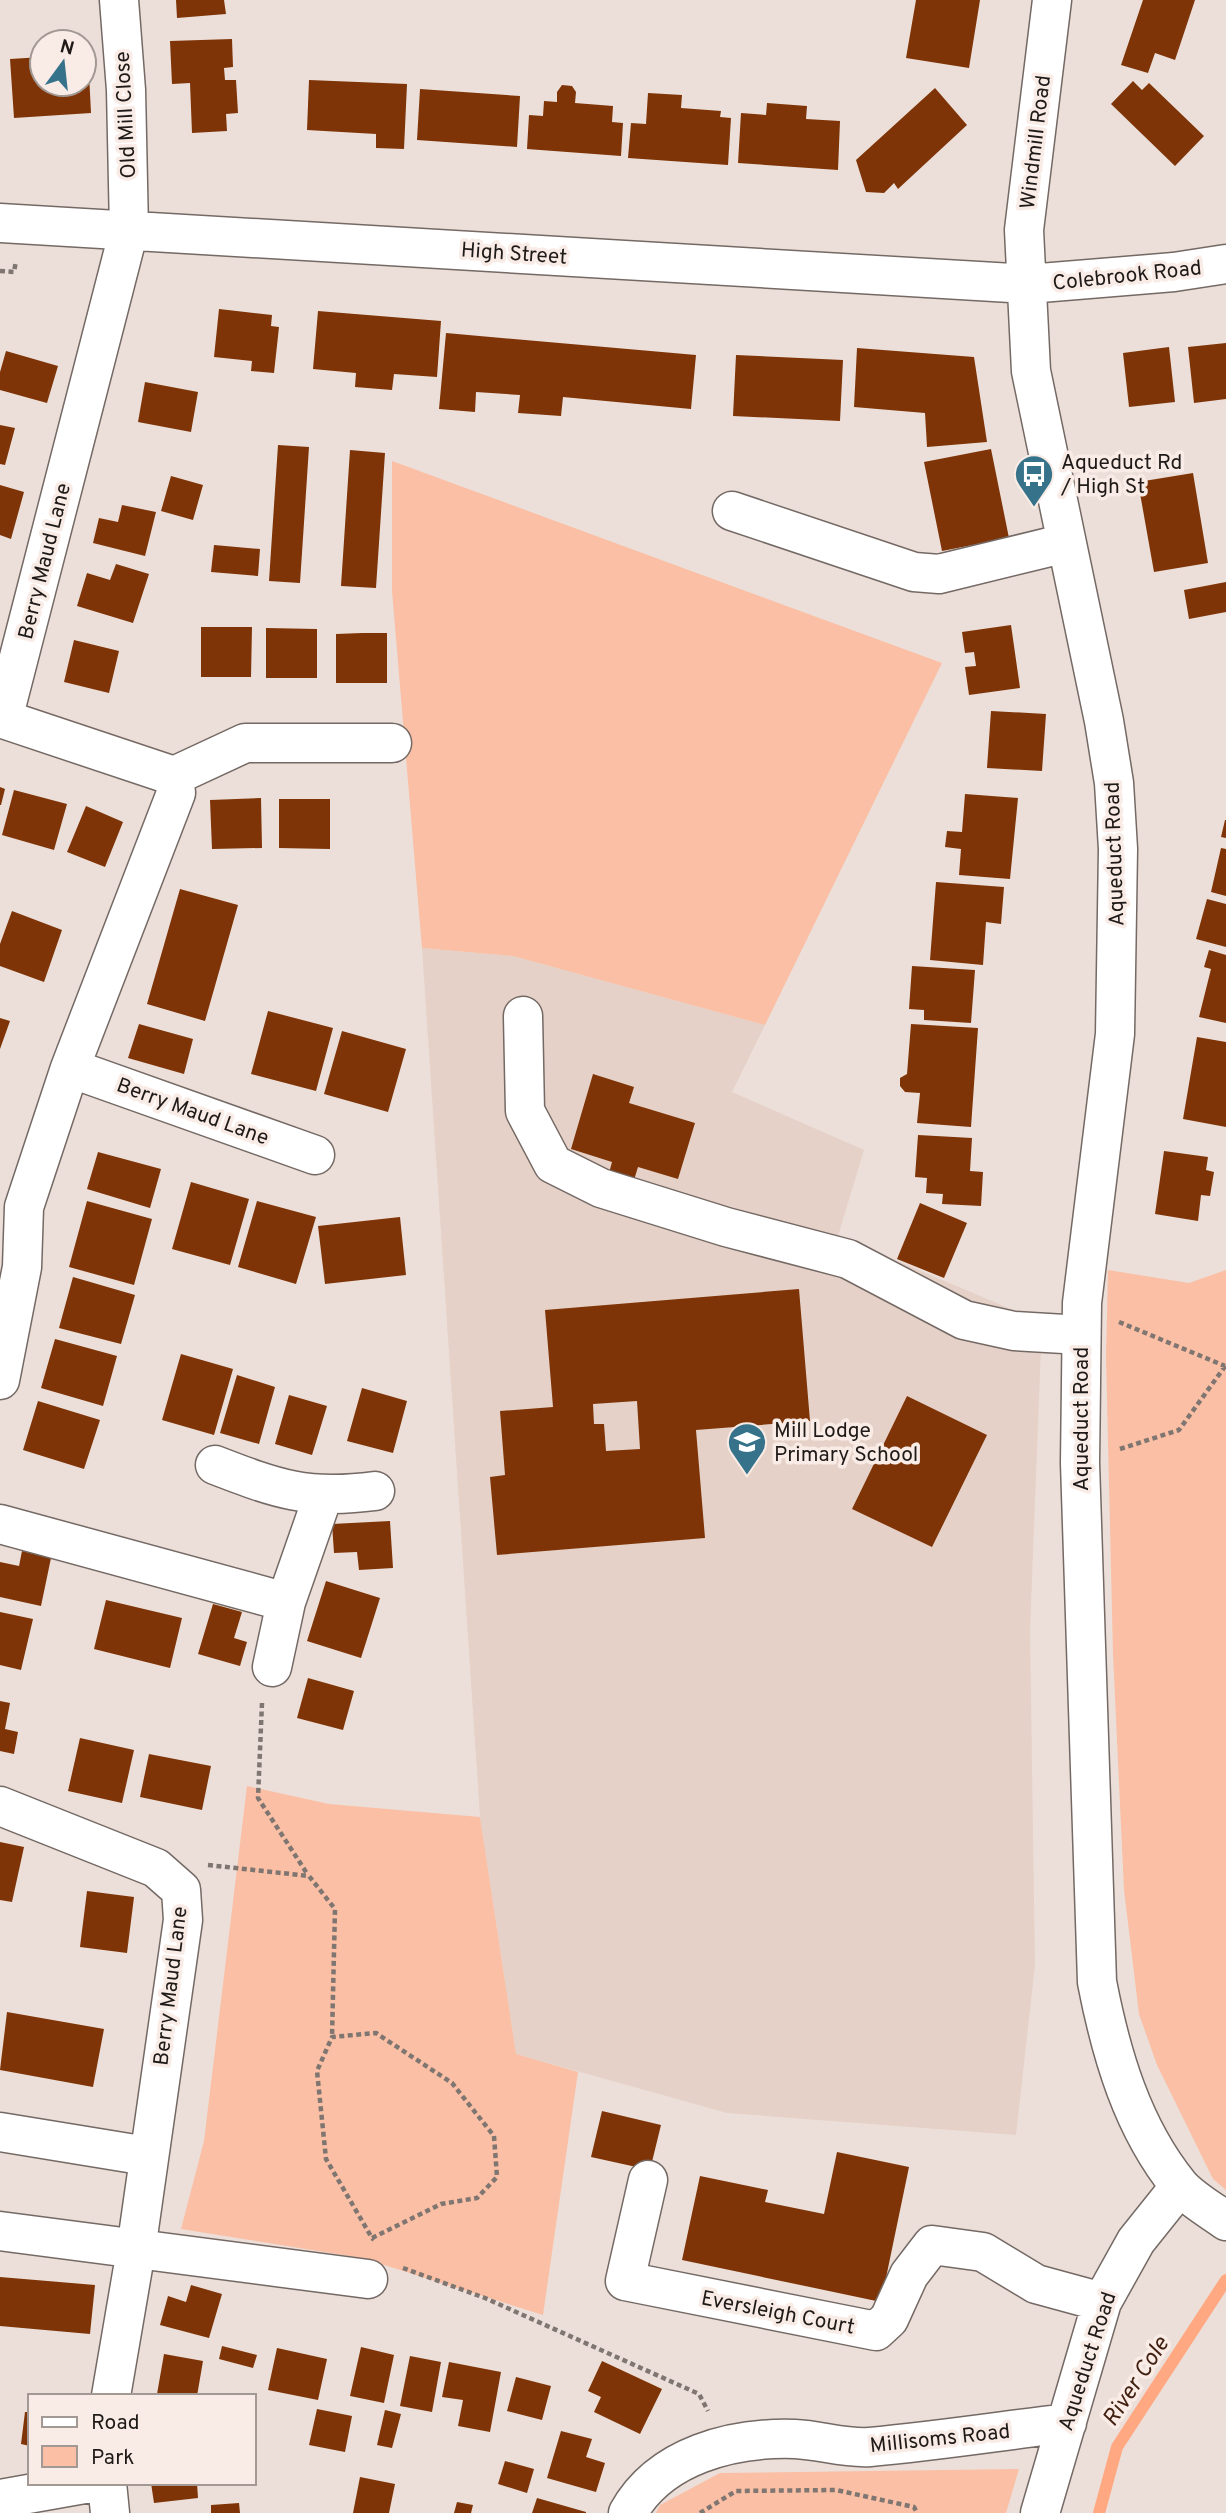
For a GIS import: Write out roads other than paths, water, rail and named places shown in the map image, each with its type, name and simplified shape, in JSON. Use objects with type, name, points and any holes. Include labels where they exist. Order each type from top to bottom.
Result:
[{"type":"street","name":"Old Mill Close","points":[[118,0],[126,90],[130,230]]},
{"type":"street","name":"Windmill Road","points":[[1028,284],[1024,230],[1052,0]]},
{"type":"street","name":"High Street","points":[[0,223],[883,278],[1028,284]]},
{"type":"street","name":"Berry Maud Lane","points":[[130,230],[2,718],[174,776]]},
{"type":"street","name":"Colebrook Road","points":[[1028,284],[1174,272],[1226,264]]},
{"type":"street","name":"Aqueduct Road","points":[[1028,284],[1031,371],[1104,721],[1114,783],[1118,849],[1115,1034],[1081,1319],[1080,1462],[1097,1982],[1112,2050],[1124,2086],[1142,2126],[1180,2186],[1136,2241],[1102,2302],[1040,2513]]},
{"type":"street","points":[[732,511],[914,572],[939,574],[1066,543]]},
{"type":"street","points":[[0,1380],[22,1267],[24,1207],[70,1068],[176,793],[174,776],[245,743],[392,743]]},
{"type":"street","points":[[523,1016],[525,1111],[554,1164],[614,1192],[726,1227],[848,1259],[964,1320],[1014,1331],[1081,1319]]},
{"type":"street","name":"Berry Maud Lane","points":[[70,1068],[315,1155]]},
{"type":"street","points":[[215,1465],[274,1488],[323,1496],[375,1491]]},
{"type":"street","points":[[272,1667],[286,1602],[323,1496]]},
{"type":"street","points":[[0,1524],[286,1602]]},
{"type":"street","name":"Berry Maud Lane","points":[[0,1807],[156,1868],[181,1890],[183,1920],[147,2156],[136,2250],[111,2394]]},
{"type":"street","points":[[0,2132],[147,2156]]},
{"type":"street","name":"Eversleigh Court","points":[[648,2180],[625,2281],[876,2331],[890,2319],[909,2275],[932,2245],[983,2252],[1036,2284],[1102,2302]]},
{"type":"street","points":[[1180,2186],[1226,2221]]},
{"type":"street","points":[[0,2231],[136,2250],[374,2263]]},
{"type":"street","name":"Millisoms Road","points":[[628,2513],[634,2501],[673,2464],[727,2446],[795,2439],[866,2447],[1067,2423]]},
{"type":"street","points":[[0,2499],[79,2485]]},
{"type":"street","points":[[107,2485],[110,2513]]},
{"type":"waterway","name":"River Cole","points":[[1099,2513],[1117,2447],[1226,2280]]},
{"type":"place","name":"Aqueduct Rd / High St","points":[[1034,508]]},
{"type":"place","name":"Mill Lodge Primary School","points":[[747,1476]]}]
